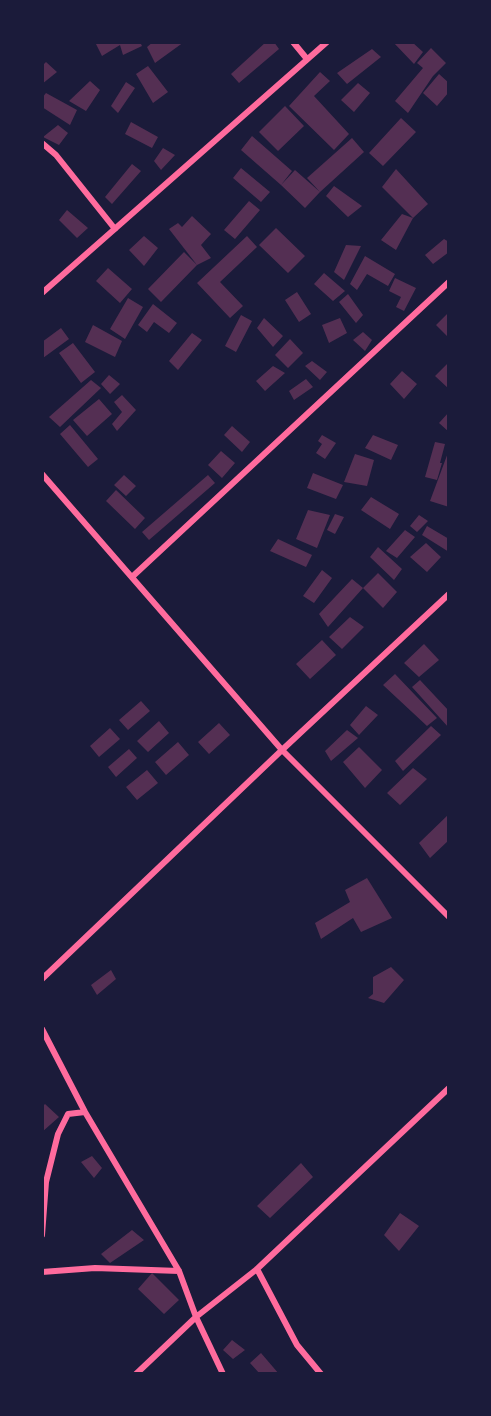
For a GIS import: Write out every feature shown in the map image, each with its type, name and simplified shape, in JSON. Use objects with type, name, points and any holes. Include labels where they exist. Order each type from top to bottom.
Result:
[{"type":"street","points":[[292,42],[307,59]]},
{"type":"street","points":[[42,293],[327,42]]},
{"type":"street","points":[[42,143],[56,155],[115,229]]},
{"type":"street","points":[[132,577],[449,282]]},
{"type":"street","points":[[42,474],[282,750],[449,917]]},
{"type":"street","points":[[42,979],[449,594]]},
{"type":"street","points":[[42,1029],[86,1112],[179,1271],[196,1317],[223,1374]]},
{"type":"street","points":[[136,1374],[196,1317],[257,1269],[449,1088]]},
{"type":"street","points":[[42,1235],[46,1182],[58,1134],[68,1114],[86,1112]]},
{"type":"street","points":[[42,1272],[95,1268],[179,1271]]},
{"type":"street","points":[[257,1269],[297,1345],[321,1374]]},
{"type":"building","points":[[95,42],[140,42],[142,46],[123,55],[120,45],[102,56]]},
{"type":"building","points":[[153,42],[184,42],[155,63],[147,47]]},
{"type":"building","points":[[266,42],[274,42],[279,49],[239,83],[231,74]]},
{"type":"building","points":[[393,42],[412,42],[423,52],[414,64]]},
{"type":"building","points":[[431,48],[446,63],[433,76],[408,113],[395,101],[423,68],[417,63]]},
{"type":"building","points":[[372,49],[381,57],[347,84],[337,73]]},
{"type":"building","points":[[46,62],[57,72],[42,84],[42,66]]},
{"type":"building","points":[[148,66],[168,92],[153,103],[136,74]]},
{"type":"building","points":[[320,72],[330,81],[314,96],[349,134],[334,150],[289,106]]},
{"type":"building","points":[[439,74],[449,83],[449,92],[437,106],[423,93]]},
{"type":"building","points":[[90,81],[100,90],[86,111],[69,101]]},
{"type":"building","points":[[126,82],[135,88],[118,113],[111,106]]},
{"type":"building","points":[[358,83],[370,93],[354,112],[341,100]]},
{"type":"building","points":[[46,93],[77,110],[70,125],[42,107],[42,98]]},
{"type":"building","points":[[285,106],[304,126],[278,151],[259,132]]},
{"type":"building","points":[[401,118],[416,132],[383,166],[369,153]]},
{"type":"building","points":[[131,122],[158,137],[152,148],[125,134]]},
{"type":"building","points":[[58,125],[68,133],[59,145],[43,137]]},
{"type":"building","points":[[252,136],[292,171],[281,185],[241,150]]},
{"type":"building","points":[[352,138],[364,152],[320,192],[307,178]]},
{"type":"building","points":[[163,148],[175,155],[161,170],[154,161]]},
{"type":"building","points":[[132,164],[141,171],[112,204],[105,197]]},
{"type":"building","points":[[241,168],[270,192],[261,202],[233,178]]},
{"type":"building","points":[[396,169],[428,204],[413,218],[382,187]]},
{"type":"building","points":[[295,170],[320,192],[305,208],[281,185]]},
{"type":"building","points":[[334,186],[362,206],[348,217],[326,196]]},
{"type":"building","points":[[249,201],[260,210],[235,239],[224,230]]},
{"type":"building","points":[[67,210],[88,228],[77,238],[59,220]]},
{"type":"building","points":[[402,214],[413,218],[396,250],[381,240]]},
{"type":"building","points":[[192,216],[211,234],[201,245],[211,258],[197,265],[169,229],[178,223],[182,227]]},
{"type":"building","points":[[276,228],[305,256],[288,273],[259,245]]},
{"type":"building","points":[[144,236],[158,248],[144,266],[129,250]]},
{"type":"building","points":[[247,236],[257,247],[220,282],[243,306],[230,318],[197,283]]},
{"type":"building","points":[[444,239],[449,242],[449,252],[433,264],[425,255]]},
{"type":"building","points":[[346,245],[361,246],[344,280],[334,272]]},
{"type":"building","points":[[184,252],[197,265],[161,302],[148,289]]},
{"type":"building","points":[[365,256],[395,274],[388,286],[367,274],[357,290],[350,284]]},
{"type":"building","points":[[108,268],[132,289],[120,303],[96,281]]},
{"type":"building","points":[[324,273],[345,291],[333,301],[314,284]]},
{"type":"building","points":[[395,278],[416,288],[404,311],[396,307],[401,297],[389,291]]},
{"type":"building","points":[[297,292],[311,314],[299,322],[285,300]]},
{"type":"building","points":[[348,294],[363,315],[356,323],[339,302]]},
{"type":"building","points":[[128,298],[143,307],[125,339],[110,329]]},
{"type":"building","points":[[153,304],[177,323],[169,333],[154,322],[147,332],[138,325]]},
{"type":"building","points":[[449,312],[449,335],[448,337],[436,325]]},
{"type":"building","points":[[241,315],[252,321],[236,352],[225,346]]},
{"type":"building","points":[[264,318],[283,336],[273,347],[257,328]]},
{"type":"building","points":[[340,318],[347,333],[329,343],[322,325]]},
{"type":"building","points":[[93,325],[122,341],[115,357],[85,342]]},
{"type":"building","points":[[61,328],[69,339],[43,358],[42,342]]},
{"type":"building","points":[[363,332],[372,340],[365,351],[353,340]]},
{"type":"building","points":[[192,333],[202,340],[178,370],[169,361]]},
{"type":"building","points":[[290,339],[303,353],[288,368],[275,355]]},
{"type":"building","points":[[73,343],[95,372],[81,383],[59,353]]},
{"type":"building","points":[[312,361],[327,372],[320,380],[305,366]]},
{"type":"building","points":[[449,362],[449,389],[435,376]]},
{"type":"building","points":[[273,366],[285,373],[265,391],[256,381]]},
{"type":"building","points":[[402,371],[417,384],[404,399],[390,384]]},
{"type":"building","points":[[109,375],[120,384],[110,394],[101,384]]},
{"type":"building","points":[[306,379],[313,387],[294,400],[289,391]]},
{"type":"building","points":[[91,380],[101,388],[60,427],[49,417]]},
{"type":"building","points":[[122,395],[136,410],[117,431],[112,424],[122,412],[114,402]]},
{"type":"building","points":[[99,399],[112,414],[87,436],[73,420]]},
{"type":"building","points":[[449,412],[449,432],[439,423]]},
{"type":"building","points":[[70,425],[98,459],[88,467],[60,434]]},
{"type":"building","points":[[232,426],[250,442],[242,452],[224,435]]},
{"type":"building","points":[[322,435],[336,443],[325,459],[316,453],[322,444],[318,441]]},
{"type":"building","points":[[373,435],[398,445],[391,460],[365,448]]},
{"type":"building","points":[[435,442],[445,444],[437,480],[425,477]]},
{"type":"building","points":[[449,450],[448,491],[449,507],[430,501]]},
{"type":"building","points":[[221,451],[235,463],[222,478],[208,465]]},
{"type":"building","points":[[355,454],[374,460],[367,486],[344,482]]},
{"type":"building","points":[[313,473],[343,485],[336,499],[307,488]]},
{"type":"building","points":[[124,475],[136,486],[126,496],[114,485]]},
{"type":"building","points":[[208,475],[215,483],[149,540],[142,532]]},
{"type":"building","points":[[116,490],[145,518],[135,529],[106,501]]},
{"type":"building","points":[[371,497],[399,514],[390,529],[361,510]]},
{"type":"building","points":[[308,510],[330,515],[317,548],[296,539]]},
{"type":"building","points":[[335,514],[344,517],[335,534],[327,530]]},
{"type":"building","points":[[419,515],[428,521],[417,532],[410,526]]},
{"type":"building","points":[[427,526],[449,539],[449,552],[422,535]]},
{"type":"building","points":[[405,530],[415,537],[397,558],[386,551]]},
{"type":"building","points":[[278,539],[312,555],[306,567],[270,551]]},
{"type":"building","points":[[426,543],[441,557],[427,572],[410,557]]},
{"type":"building","points":[[378,547],[402,569],[394,580],[370,557]]},
{"type":"building","points":[[322,570],[332,578],[314,603],[303,596]]},
{"type":"building","points":[[378,573],[397,592],[383,608],[363,588]]},
{"type":"building","points":[[352,579],[363,588],[328,627],[319,614]]},
{"type":"building","points":[[350,617],[364,627],[342,649],[329,637]]},
{"type":"building","points":[[322,640],[336,655],[310,679],[296,664]]},
{"type":"building","points":[[424,644],[439,660],[419,677],[404,663]]},
{"type":"building","points":[[395,674],[437,718],[427,726],[383,685]]},
{"type":"building","points":[[420,680],[449,711],[449,728],[412,687]]},
{"type":"building","points":[[141,701],[150,711],[128,730],[119,720]]},
{"type":"building","points":[[366,706],[378,715],[359,735],[350,725]]},
{"type":"building","points":[[159,721],[169,733],[148,752],[137,741]]},
{"type":"building","points":[[219,723],[230,735],[209,754],[198,742]]},
{"type":"building","points":[[431,726],[441,735],[403,771],[395,761]]},
{"type":"building","points":[[110,728],[120,739],[99,757],[90,746]]},
{"type":"building","points":[[347,730],[358,738],[331,761],[325,751]]},
{"type":"building","points":[[178,742],[189,755],[166,775],[155,762]]},
{"type":"building","points":[[359,747],[382,770],[365,788],[343,762]]},
{"type":"building","points":[[129,749],[137,758],[116,777],[108,767]]},
{"type":"building","points":[[413,768],[427,779],[400,805],[387,793]]},
{"type":"building","points":[[147,770],[158,783],[137,800],[126,787]]},
{"type":"building","points":[[449,814],[449,840],[430,858],[419,843]]},
{"type":"building","points":[[367,878],[392,918],[361,932],[353,918],[321,939],[315,923],[350,902],[345,890]]},
{"type":"building","points":[[391,967],[404,980],[384,1003],[368,998],[373,994],[373,977]]},
{"type":"building","points":[[111,970],[116,979],[97,995],[91,985]]},
{"type":"building","points":[[45,1104],[59,1117],[42,1132],[42,1107]]},
{"type":"building","points":[[92,1156],[102,1168],[94,1178],[81,1162]]},
{"type":"building","points":[[301,1163],[313,1177],[270,1218],[257,1206]]},
{"type":"building","points":[[400,1213],[419,1226],[399,1251],[384,1235]]},
{"type":"building","points":[[132,1230],[144,1240],[110,1263],[101,1254]]},
{"type":"building","points":[[152,1273],[179,1300],[164,1314],[138,1289]]},
{"type":"building","points":[[232,1340],[245,1350],[233,1359],[223,1350]]},
{"type":"building","points":[[261,1353],[279,1374],[260,1374],[250,1363]]}]
